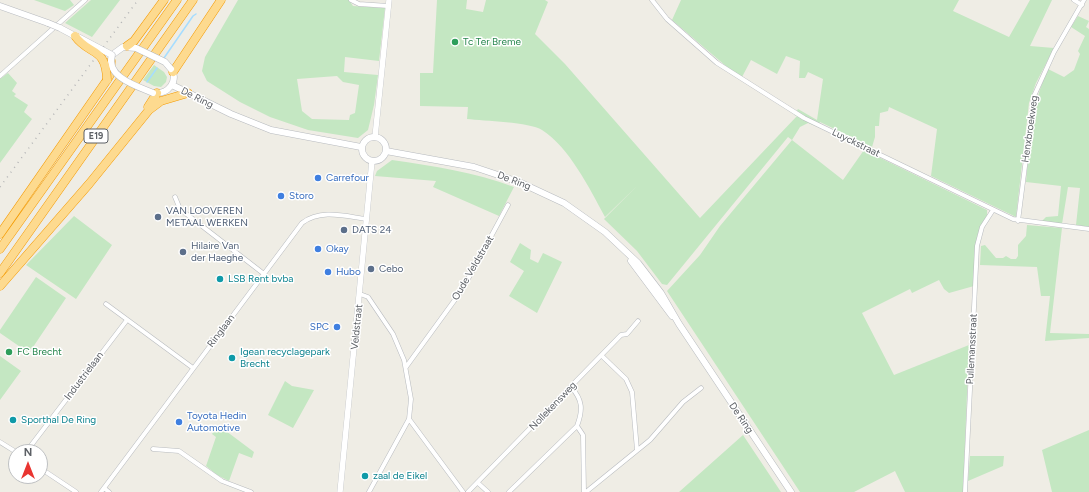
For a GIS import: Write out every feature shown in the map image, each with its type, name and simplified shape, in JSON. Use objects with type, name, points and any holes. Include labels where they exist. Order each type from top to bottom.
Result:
[{"type":"highway","points":[[127,46],[134,41],[164,0]]},
{"type":"highway","name":"E19","points":[[0,249],[177,0]]},
{"type":"highway","name":"E19","points":[[0,273],[193,0]]},
{"type":"highway","points":[[172,70],[221,0]]},
{"type":"highway","points":[[75,36],[80,43],[101,57],[106,66],[107,80]]},
{"type":"highway","points":[[0,234],[107,80],[110,75],[111,58]]},
{"type":"highway","points":[[143,116],[155,93]]},
{"type":"highway","points":[[0,286],[94,179],[143,116],[158,102],[188,93]]},
{"type":"main road","points":[[0,6],[60,28],[111,58]]},
{"type":"main road","points":[[155,93],[117,75],[113,70],[111,58],[119,48],[127,46],[136,48],[165,62],[172,70]]},
{"type":"main road","name":"De Ring","points":[[155,93],[165,92],[172,85],[172,70]]},
{"type":"main road","name":"De Ring","points":[[172,85],[230,114],[272,130],[361,147]]},
{"type":"main road","points":[[375,137],[384,143],[386,151],[380,160],[372,161],[363,155],[361,147],[367,138],[375,137]]},
{"type":"main road","name":"De Ring","points":[[386,151],[474,167],[519,182],[564,203],[585,217],[646,271],[679,324],[791,492]]},
{"type":"street","points":[[0,76],[85,0]]},
{"type":"street","points":[[351,0],[359,4],[389,3],[375,137]]},
{"type":"street","name":"Luyckstraat","points":[[652,0],[667,20],[728,72],[804,118],[1018,221],[1089,229]]},
{"type":"street","points":[[1074,0],[1082,5]]},
{"type":"street","name":"Henxbroekweg","points":[[1018,221],[1034,96],[1054,52],[1084,0]]},
{"type":"street","name":"Veldstraat","points":[[340,492],[372,161]]},
{"type":"street","points":[[175,197],[180,209],[264,274]]},
{"type":"street","name":"Oude Veldstraat","points":[[406,367],[462,290],[508,205]]},
{"type":"street","name":"Pullemansstraat","points":[[965,492],[977,246],[982,227],[993,210]]},
{"type":"street","name":"Ringlaan","points":[[103,490],[302,223],[308,218],[325,214],[366,219]]},
{"type":"street","points":[[360,294],[368,297],[393,334],[406,367],[411,394],[409,419],[369,492]]},
{"type":"street","points":[[106,304],[193,368]]},
{"type":"street","name":"Industrielaan","points":[[32,444],[127,320]]},
{"type":"street","name":"Nollekensweg","points":[[468,492],[621,336],[627,334],[638,321]]},
{"type":"street","points":[[602,356],[630,384],[637,450]]},
{"type":"street","points":[[508,492],[577,426],[582,408],[577,394],[571,388]]},
{"type":"street","points":[[585,492],[662,429],[683,402],[701,388]]},
{"type":"street","points":[[409,419],[463,492]]},
{"type":"street","points":[[577,426],[583,435],[585,492]]},
{"type":"street","points":[[153,449],[179,451],[236,490],[251,492]]},
{"type":"street","points":[[48,473],[76,492]]},
{"type":"street","points":[[478,483],[488,492]]},
{"type":"street","points":[[103,490],[109,492]]},
{"type":"green space","points":[[34,0],[70,0],[74,5],[65,11]]},
{"type":"green space","points":[[91,0],[120,0],[92,37],[65,23]]},
{"type":"green space","points":[[238,0],[349,0],[353,6],[385,8],[379,61],[345,57],[344,72],[378,75],[374,105],[368,130],[358,138],[308,130],[270,117],[240,102],[207,81],[202,71],[205,57]],"holes":[[[337,76],[343,82],[359,85],[355,113],[350,115],[349,120],[312,119],[302,111],[297,79]]]},
{"type":"green space","points":[[437,0],[467,0],[466,9],[483,12],[486,0],[545,0],[548,2],[535,34],[565,64],[700,218],[797,116],[794,115],[798,109],[817,120],[823,79],[808,72],[805,78],[799,78],[800,61],[786,56],[777,74],[751,60],[742,77],[727,67],[672,20],[681,0],[959,0],[953,11],[1009,37],[1030,0],[1052,0],[1030,46],[1054,48],[1036,83],[1029,103],[1016,217],[931,176],[937,129],[889,107],[888,111],[880,113],[879,126],[875,126],[875,137],[872,147],[820,122],[818,127],[808,123],[800,127],[792,140],[788,137],[667,285],[662,284],[637,251],[604,219],[637,186],[605,217],[578,169],[552,137],[542,130],[528,125],[467,119],[468,107],[420,106],[420,73],[433,73]]},
{"type":"green space","points":[[1078,16],[1089,21],[1086,27],[1089,29],[1089,227],[1076,225],[1080,188],[1068,187],[1062,224],[1042,221],[1046,217],[1058,216],[1061,186],[1026,182],[1032,125],[1042,83],[1048,69],[1064,77],[1074,70],[1080,54],[1078,51],[1085,36],[1071,27]]},
{"type":"green space","points":[[154,65],[164,72],[167,77],[166,82],[161,87],[154,86],[143,80]]},
{"type":"green space","points":[[8,73],[17,83],[12,91],[16,94],[14,96],[28,105],[24,112],[32,119],[0,163],[0,79]]},
{"type":"green space","points":[[792,140],[843,180],[864,150],[987,210],[987,215],[977,236],[974,286],[949,293],[944,289],[939,280],[912,293],[910,289],[862,313],[894,375],[969,345],[963,492],[905,492],[895,471],[854,492],[800,492],[667,291],[700,255],[720,226]]},
{"type":"green space","points":[[392,160],[469,173],[514,187],[499,216],[433,187],[436,181],[375,176],[377,171]]},
{"type":"green space","points":[[74,216],[112,245],[76,299],[26,265]]},
{"type":"green space","points":[[1027,225],[1062,228],[1050,333],[1089,334],[1089,338],[1045,341],[1050,296],[1041,296],[1037,267],[980,265],[981,246],[985,245],[996,258],[1003,258],[1006,256],[1011,259],[1016,259],[1018,256],[1018,245],[1026,236]]},
{"type":"green space","points":[[520,243],[531,250],[530,259],[538,263],[543,253],[562,262],[537,313],[509,296],[524,271],[510,262]]},
{"type":"green space","points":[[36,277],[66,298],[29,353],[0,333],[0,330]]},
{"type":"green space","points":[[0,356],[21,371],[0,400]]},
{"type":"green space","points":[[285,381],[292,386],[314,390],[293,428],[268,415]]},
{"type":"green space","points":[[218,425],[254,452],[252,458],[239,453],[229,481],[217,475],[206,466],[216,437],[212,434]]},
{"type":"green space","points":[[1089,430],[1089,492],[1052,492],[1042,450]]},
{"type":"green space","points":[[743,435],[781,492],[679,492]]},
{"type":"green space","points":[[970,456],[1004,456],[1003,466],[968,481]]},
{"type":"waterway","points":[[164,58],[193,16],[196,14]]},
{"type":"waterway","points":[[147,82],[157,68]]},
{"type":"railway","points":[[0,187],[138,0]]},
{"type":"place","name":"Tc Ter Breme","points":[[455,42]]},
{"type":"place","name":"Carrefour","points":[[318,178]]},
{"type":"place","name":"Storo","points":[[281,196]]},
{"type":"place","name":"VAN LOOVEREN METAAL WERKEN","points":[[158,217]]},
{"type":"place","name":"DATS 24","points":[[344,230]]},
{"type":"place","name":"Okay","points":[[318,249]]},
{"type":"place","name":"Hilaire Van der Haeghe","points":[[183,252]]},
{"type":"place","name":"Cebo","points":[[371,269]]},
{"type":"place","name":"Hubo","points":[[328,272]]},
{"type":"place","name":"LSB Rent bvba","points":[[220,279]]},
{"type":"place","name":"SPC","points":[[337,327]]},
{"type":"place","name":"FC Brecht","points":[[9,352]]},
{"type":"place","name":"Igean recyclagepark Brecht","points":[[232,358]]},
{"type":"place","name":"Sporthal De Ring","points":[[13,420]]},
{"type":"place","name":"Toyota Hedin Automotive","points":[[179,422]]},
{"type":"place","name":"zaal de Eikel","points":[[365,476]]}]
